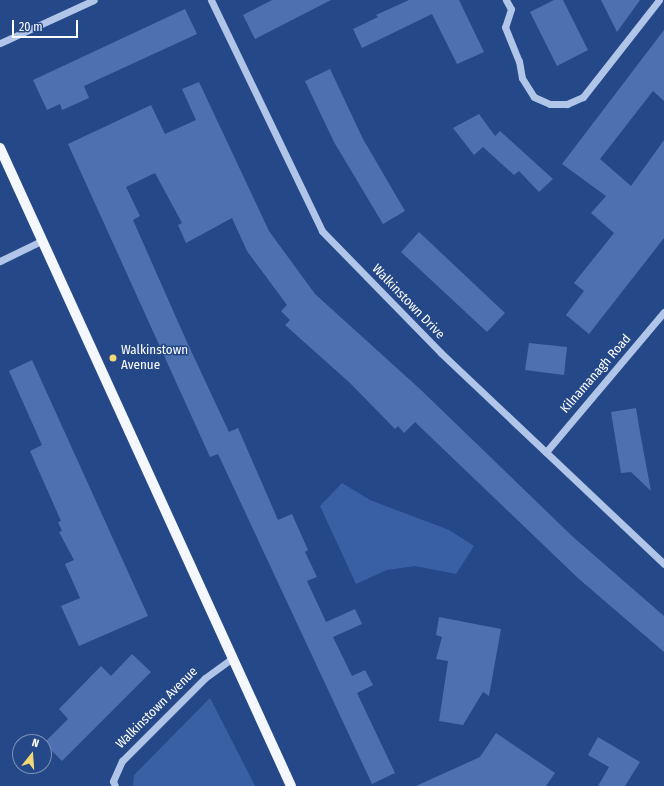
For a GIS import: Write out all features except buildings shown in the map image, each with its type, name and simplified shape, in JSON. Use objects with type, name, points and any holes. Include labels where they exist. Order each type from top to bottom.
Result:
[{"type":"main road","points":[[0,148],[41,241],[291,786]]},
{"type":"street","points":[[0,43],[94,0]]},
{"type":"street","name":"Walkinstown Drive","points":[[211,0],[322,231],[441,353],[664,564]]},
{"type":"street","points":[[506,0],[511,9],[504,27],[519,61],[522,78],[534,97],[550,104],[567,104],[582,97],[659,0]]},
{"type":"street","points":[[0,261],[41,241]]},
{"type":"street","name":"Kilnamanagh Road","points":[[546,452],[664,312]]},
{"type":"street","name":"Walkinstown Avenue","points":[[115,786],[113,781],[122,761],[205,678],[233,658]]},
{"type":"shaded area","points":[[342,483],[370,500],[449,530],[474,546],[456,574],[415,566],[387,570],[356,584],[320,506]]},
{"type":"shaded area","points":[[210,698],[255,786],[133,786],[134,775]]},
{"type":"place","name":"Walkinstown Avenue","points":[[113,358]]}]
